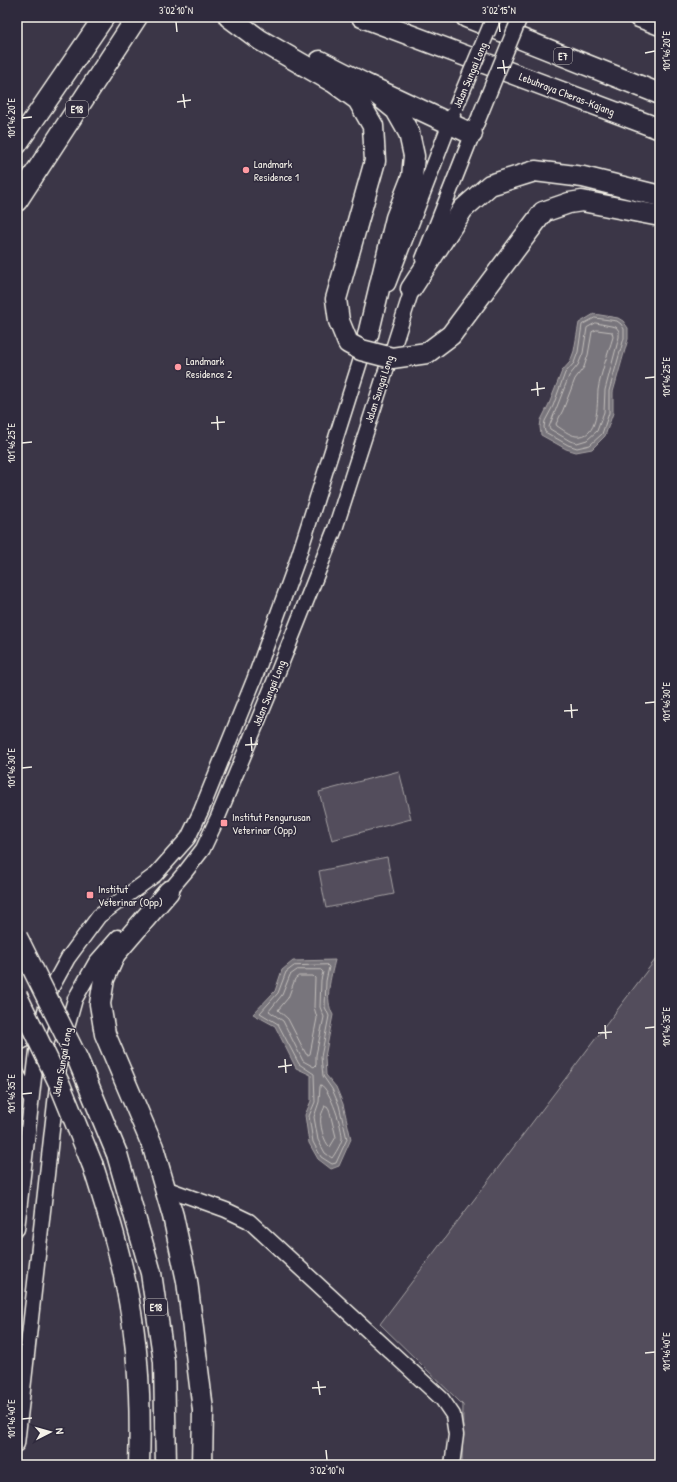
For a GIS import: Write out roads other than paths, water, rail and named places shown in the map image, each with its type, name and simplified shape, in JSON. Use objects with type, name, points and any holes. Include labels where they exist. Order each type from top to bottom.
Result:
[{"type":"highway","name":"E18","points":[[17,144],[104,17]]},
{"type":"highway","name":"E18","points":[[17,201],[137,17]]},
{"type":"highway","points":[[230,17],[260,40],[333,82],[358,100],[372,126],[375,161],[336,299],[339,321],[348,343],[361,350],[392,358],[427,353],[451,335],[543,212],[569,203],[582,201],[660,216]]},
{"type":"highway","points":[[234,17],[363,83],[453,115],[472,134]]},
{"type":"highway","name":"Lebuhraya Cheras–Kajang","points":[[362,17],[660,129]]},
{"type":"highway","name":"E7","points":[[466,17],[660,94]]},
{"type":"highway","points":[[639,17],[660,24]]},
{"type":"highway","points":[[649,17],[660,24]]},
{"type":"highway","points":[[363,83],[396,110],[409,133],[414,156],[412,177],[396,218],[368,335]]},
{"type":"highway","points":[[411,289],[463,209],[490,185],[535,171],[583,177],[660,196]]},
{"type":"highway","points":[[169,891],[115,954],[104,979],[100,1004],[105,1034],[153,1147],[173,1216],[188,1281],[203,1410],[202,1465]]},
{"type":"highway","name":"E18","points":[[17,937],[78,1060],[117,1154],[152,1281],[164,1362],[166,1465]]},
{"type":"highway","name":"E18","points":[[17,996],[60,1085],[93,1166],[114,1231],[129,1301],[137,1360],[139,1465]]},
{"type":"street","name":"Jalan Sungai Long","points":[[17,1229],[39,1033],[51,990],[68,958],[100,916],[156,875],[188,838],[201,811],[254,680],[297,561],[368,335],[453,115],[494,17]]},
{"type":"street","name":"Jalan Sungai Long","points":[[17,1444],[60,1056],[75,999],[96,962],[128,926],[169,891],[202,848],[218,817],[275,680],[335,529],[411,289],[520,17]]},
{"type":"street","points":[[17,1044],[39,1033]]},
{"type":"street","points":[[17,1074],[31,1099]]},
{"type":"street","points":[[165,1188],[226,1210],[249,1221],[442,1399],[453,1415],[456,1435],[452,1465]]},
{"type":"water","points":[[594,314],[618,318],[623,321],[628,328],[628,339],[613,392],[613,413],[605,436],[592,449],[576,452],[566,449],[541,435],[540,427],[541,420],[562,371],[570,362],[574,351],[579,323]]},
{"type":"water","points":[[335,960],[329,988],[330,1009],[333,1015],[325,1057],[326,1075],[336,1087],[343,1104],[351,1139],[339,1166],[331,1169],[318,1159],[309,1143],[305,1115],[311,1101],[311,1075],[296,1068],[275,1026],[253,1014],[275,991],[282,970],[293,961]]},
{"type":"place","name":"Landmark Residence 1","points":[[246,170]]},
{"type":"place","name":"Landmark Residence 2","points":[[178,367]]},
{"type":"place","name":"Institut Pengurusan Veterinar (Opp)","points":[[224,823]]},
{"type":"place","name":"Institut Veterinar (Opp)","points":[[90,895]]}]
